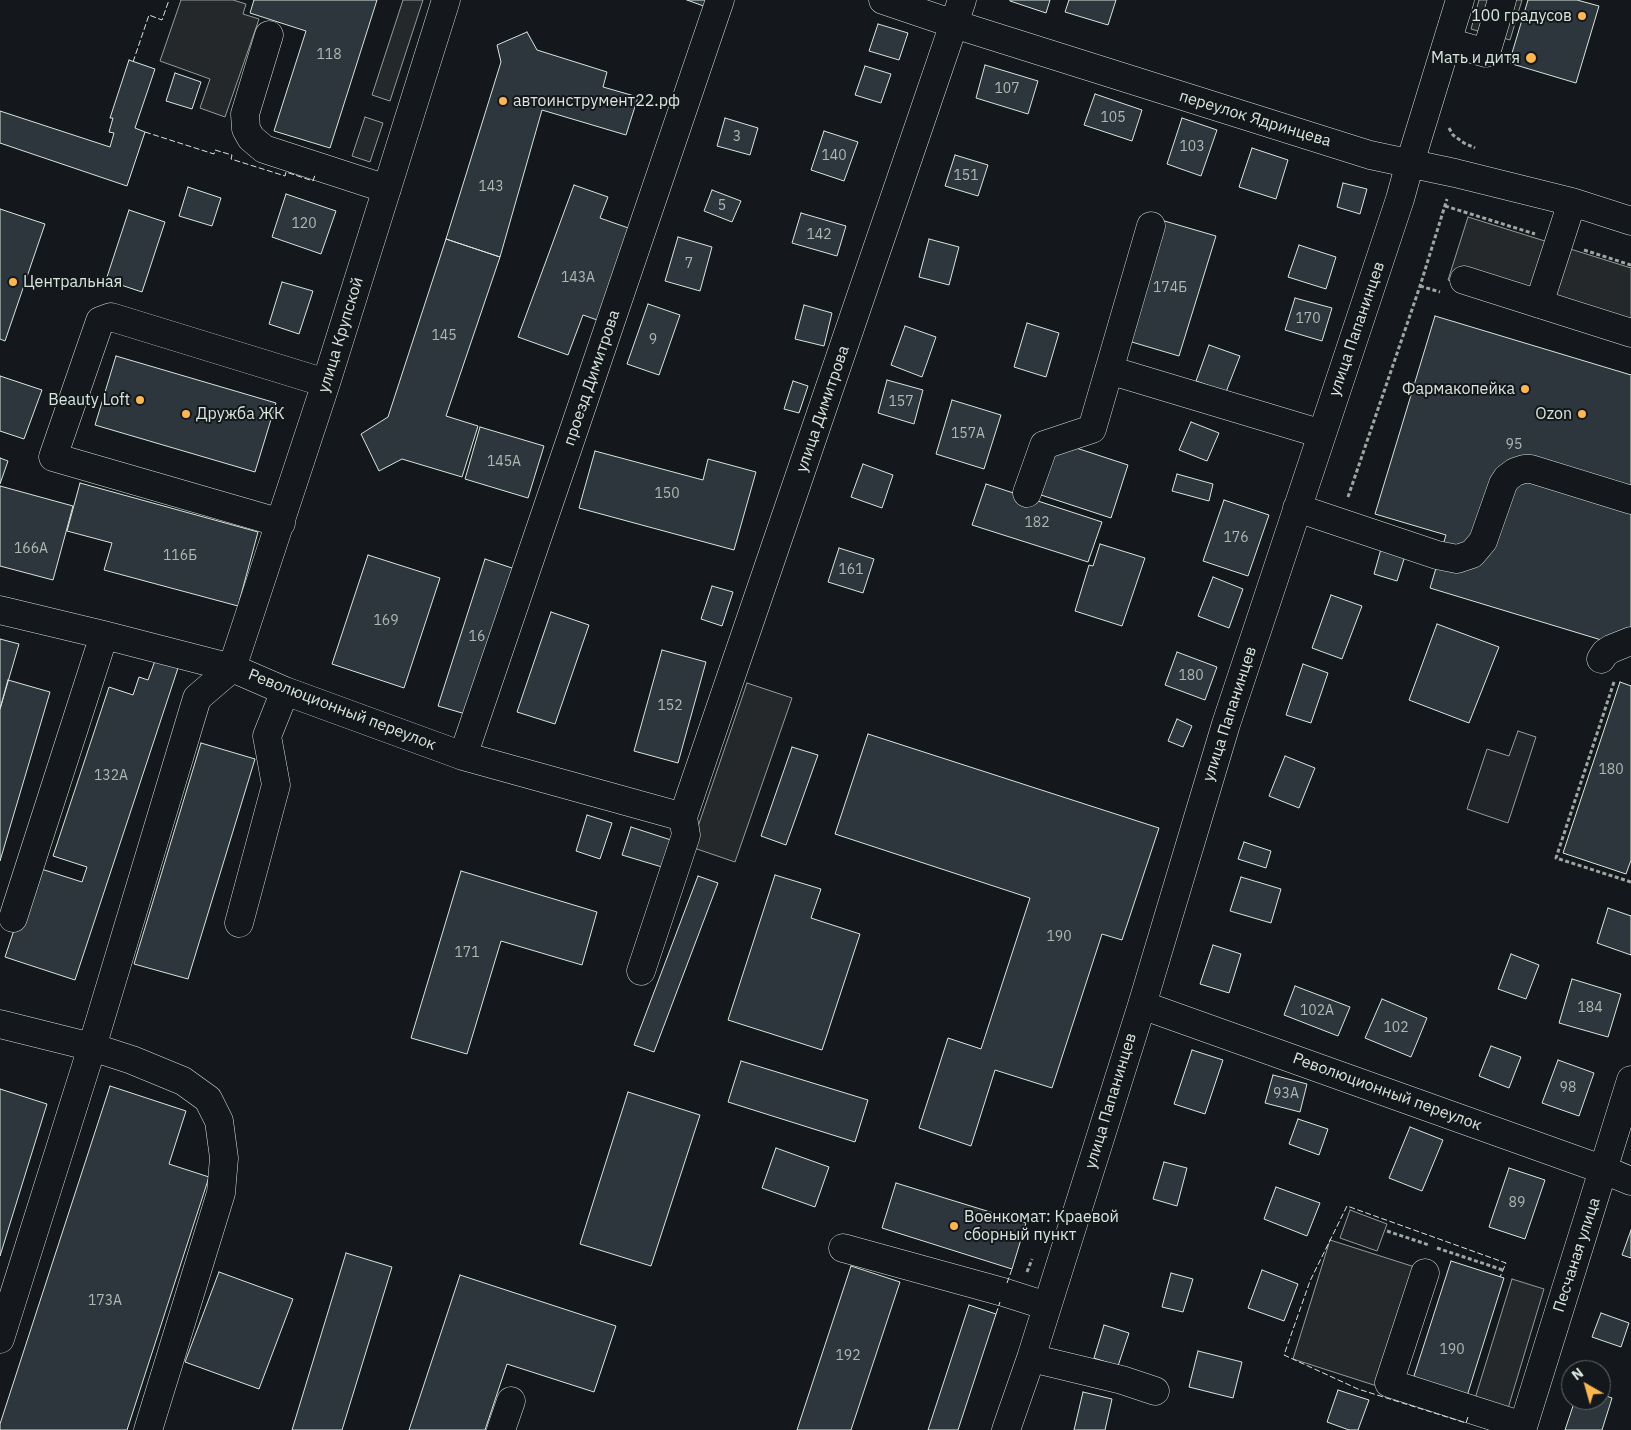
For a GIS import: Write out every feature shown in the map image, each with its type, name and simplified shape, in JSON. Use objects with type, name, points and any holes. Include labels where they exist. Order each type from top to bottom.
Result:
[{"type":"street","name":"улица Крупской","points":[[232,668],[326,383],[446,0]]},
{"type":"street","name":"проезд Димитрова","points":[[463,756],[720,0]]},
{"type":"street","name":"переулок Ядринцева","points":[[883,0],[958,12],[1370,155],[1455,173],[1572,202],[1631,220]]},
{"type":"street","name":"улица Папанинцев","points":[[1006,1430],[1031,1358],[1142,1005],[1226,724],[1400,199],[1460,0]]},
{"type":"street","points":[[1448,42],[1486,53],[1502,0]]},
{"type":"street","name":"улица Димитрова","points":[[683,817],[958,12]]},
{"type":"street","points":[[269,34],[245,114],[246,129],[251,138],[264,148],[387,189]]},
{"type":"street","points":[[1539,304],[1572,202]]},
{"type":"street","points":[[1028,493],[1044,445],[1092,429],[1151,226]]},
{"type":"street","points":[[1464,280],[1631,333]]},
{"type":"street","points":[[280,523],[53,457],[100,322],[112,317],[326,383]]},
{"type":"street","points":[[1109,370],[1322,434]]},
{"type":"street","points":[[1297,508],[1437,555],[1456,559],[1472,554],[1483,541],[1503,484],[1515,472],[1531,469],[1631,500]]},
{"type":"street","name":"Революционный переулок","points":[[0,610],[232,668],[285,691],[463,756],[683,817]]},
{"type":"street","points":[[13,918],[104,635]]},
{"type":"street","points":[[1608,667],[1605,653],[1611,648],[1631,641]]},
{"type":"street","points":[[0,1339],[92,1047],[197,698],[232,668]]},
{"type":"street","points":[[239,923],[276,785],[267,736],[285,691]]},
{"type":"street","points":[[641,972],[686,835],[683,817]]},
{"type":"street","name":"Революционный переулок","points":[[1142,1005],[1631,1181]]},
{"type":"street","points":[[0,1024],[92,1047],[132,1060],[183,1081],[208,1099],[219,1121],[224,1158],[221,1193],[148,1430]]},
{"type":"street","name":"Песчаная улица","points":[[1522,1428],[1631,1080]]},
{"type":"street","points":[[843,1248],[1004,1292],[1047,1306]]},
{"type":"street","points":[[1426,1273],[1388,1383],[1522,1428]]},
{"type":"street","points":[[1031,1358],[1122,1380],[1155,1391]]},
{"type":"street","points":[[501,1430],[511,1401]]},
{"type":"path","points":[[1339,523],[1417,295],[1447,199]]},
{"type":"path","points":[[1608,667],[1556,858],[1631,882]]},
{"type":"path","points":[[1387,1231],[1503,1270]]},
{"type":"shaded area","points":[[181,0],[233,0],[246,4],[243,14],[259,19],[225,117],[200,108],[210,79],[160,61]]},
{"type":"shaded area","points":[[403,0],[423,0],[390,101],[372,95]]},
{"type":"shaded area","points":[[1479,0],[1522,0],[1510,40],[1471,29]]},
{"type":"shaded area","points":[[365,117],[383,123],[370,162],[352,156]]},
{"type":"shaded area","points":[[1468,217],[1631,268],[1631,337],[1448,280]]},
{"type":"shaded area","points":[[747,683],[792,698],[735,862],[691,847]]},
{"type":"shaded area","points":[[1518,731],[1536,737],[1508,823],[1467,809],[1487,749],[1509,756]]},
{"type":"shaded area","points":[[1350,1210],[1387,1224],[1377,1251],[1340,1238]]},
{"type":"shaded area","points":[[1330,1240],[1418,1268],[1380,1387],[1293,1359]]},
{"type":"shaded area","points":[[1512,1279],[1544,1289],[1506,1415],[1473,1405]]},
{"type":"building","points":[[254,0],[377,0],[330,148],[274,131],[306,31],[250,13]]},
{"type":"building","points":[[687,0],[712,0],[709,8]]},
{"type":"building","points":[[1010,0],[1050,0],[1046,13]]},
{"type":"building","points":[[1069,0],[1116,0],[1108,25],[1065,12]]},
{"type":"building","points":[[1528,0],[1577,0],[1599,6],[1576,83],[1509,63]]},
{"type":"building","points":[[878,24],[908,33],[899,60],[869,51]]},
{"type":"building","points":[[527,32],[537,50],[607,72],[603,87],[638,97],[626,135],[542,110],[500,257],[446,239],[501,62],[497,45]]},
{"type":"building","points":[[129,60],[155,69],[135,128],[145,132],[127,186],[0,143],[0,111],[110,147],[114,133],[109,132],[113,118],[110,118]]},
{"type":"building","points":[[985,65],[1038,81],[1028,114],[976,98]]},
{"type":"building","points":[[865,66],[891,74],[881,103],[855,95]]},
{"type":"building","points":[[175,73],[201,82],[192,109],[166,101]]},
{"type":"building","points":[[1095,94],[1142,110],[1132,141],[1084,125]]},
{"type":"building","points":[[725,118],[758,128],[750,155],[717,146]]},
{"type":"building","points":[[1182,118],[1217,130],[1201,176],[1167,164]]},
{"type":"building","points":[[824,131],[858,142],[844,181],[811,170]]},
{"type":"building","points":[[1252,148],[1288,160],[1276,199],[1239,187]]},
{"type":"building","points":[[955,155],[988,165],[978,196],[945,186]]},
{"type":"building","points":[[1343,183],[1367,189],[1360,214],[1337,207]]},
{"type":"building","points":[[574,185],[608,197],[600,218],[634,230],[600,321],[583,315],[568,355],[518,337]]},
{"type":"building","points":[[188,187],[221,198],[212,226],[179,216]]},
{"type":"building","points":[[712,190],[741,201],[732,222],[704,211]]},
{"type":"building","points":[[286,194],[336,211],[321,254],[272,237]]},
{"type":"building","name":"Центральная","points":[[0,209],[45,224],[5,341],[0,339]]},
{"type":"building","points":[[129,210],[165,222],[142,292],[106,280]]},
{"type":"building","points":[[801,213],[846,226],[837,256],[792,243]]},
{"type":"building","points":[[1161,220],[1216,236],[1179,356],[1125,340]]},
{"type":"building","points":[[678,237],[712,247],[700,291],[665,281]]},
{"type":"building","points":[[446,239],[500,257],[446,416],[478,426],[462,477],[402,459],[379,471],[361,434],[388,417]]},
{"type":"building","points":[[929,239],[959,247],[949,285],[919,277]]},
{"type":"building","points":[[1299,245],[1336,257],[1326,289],[1288,277]]},
{"type":"building","points":[[282,282],[313,291],[299,334],[269,324]]},
{"type":"building","points":[[1295,298],[1332,308],[1322,341],[1285,330]]},
{"type":"building","points":[[648,304],[680,315],[659,375],[627,364]]},
{"type":"building","points":[[804,305],[832,313],[824,346],[795,339]]},
{"type":"building","points":[[1435,316],[1631,375],[1631,649],[1430,588],[1446,535],[1375,514]]},
{"type":"building","points":[[1027,323],[1059,333],[1046,377],[1014,367]]},
{"type":"building","points":[[905,326],[936,337],[922,377],[891,365]]},
{"type":"building","points":[[1209,345],[1240,356],[1226,392],[1196,381]]},
{"type":"building","name":"Дружба ЖК","points":[[116,356],[276,403],[255,472],[95,425]]},
{"type":"building","points":[[0,376],[42,390],[24,439],[0,431]]},
{"type":"building","points":[[887,380],[923,390],[914,424],[878,413]]},
{"type":"building","points":[[793,381],[808,386],[799,413],[784,409]]},
{"type":"building","points":[[952,400],[1001,415],[984,469],[936,454]]},
{"type":"building","points":[[1191,422],[1219,433],[1207,461],[1179,450]]},
{"type":"building","points":[[480,427],[544,446],[528,498],[465,479]]},
{"type":"building","points":[[1058,442],[1128,465],[1111,518],[1041,495]]},
{"type":"building","points":[[595,451],[703,480],[708,459],[756,472],[734,550],[579,508]]},
{"type":"building","points":[[0,458],[8,461],[0,484]]},
{"type":"building","points":[[863,464],[893,475],[882,508],[851,497]]},
{"type":"building","points":[[1177,474],[1213,484],[1209,501],[1172,491]]},
{"type":"building","points":[[80,483],[258,532],[238,606],[104,570],[112,543],[67,531]]},
{"type":"building","points":[[986,484],[1102,522],[1088,562],[972,525]]},
{"type":"building","points":[[0,486],[73,506],[53,580],[0,566]]},
{"type":"building","points":[[1224,500],[1269,515],[1248,576],[1203,561]]},
{"type":"building","points":[[1100,544],[1145,558],[1122,626],[1075,611],[1089,565],[1093,566]]},
{"type":"building","points":[[839,548],[874,559],[863,593],[828,582]]},
{"type":"building","points":[[1381,549],[1405,556],[1397,581],[1374,574]]},
{"type":"building","points":[[368,555],[440,578],[404,688],[332,664]]},
{"type":"building","points":[[485,559],[515,569],[469,715],[438,706]]},
{"type":"building","points":[[1213,577],[1243,589],[1229,628],[1198,616]]},
{"type":"building","points":[[712,586],[733,592],[722,626],[701,619]]},
{"type":"building","points":[[1331,595],[1362,606],[1342,659],[1312,648]]},
{"type":"building","points":[[551,612],[589,625],[555,724],[517,712]]},
{"type":"building","points":[[1437,624],[1499,647],[1469,723],[1409,700]]},
{"type":"building","points":[[0,639],[19,644],[0,709]]},
{"type":"building","points":[[662,650],[706,662],[678,763],[634,751]]},
{"type":"building","points":[[1177,652],[1217,667],[1205,700],[1165,685]]},
{"type":"building","points":[[156,658],[179,665],[75,980],[5,957],[35,867],[82,882],[87,867],[53,856],[109,687],[133,695],[139,677],[148,680]]},
{"type":"building","points":[[1303,664],[1328,673],[1311,723],[1286,715]]},
{"type":"building","points":[[8,680],[50,692],[0,861],[0,709]]},
{"type":"building","points":[[1620,682],[1631,686],[1631,860],[1626,874],[1563,853]]},
{"type":"building","points":[[1177,719],[1192,726],[1183,747],[1168,741]]},
{"type":"building","points":[[868,734],[1159,828],[1122,940],[1102,934],[1052,1088],[995,1070],[971,1146],[919,1128],[948,1038],[981,1049],[1030,898],[835,834]]},
{"type":"building","points":[[201,743],[255,759],[188,979],[134,964]]},
{"type":"building","points":[[792,747],[818,755],[786,845],[761,836]]},
{"type":"building","points":[[1285,756],[1315,768],[1299,808],[1269,796]]},
{"type":"building","points":[[587,815],[612,823],[600,859],[576,851]]},
{"type":"building","points":[[631,827],[671,840],[662,867],[622,855]]},
{"type":"building","points":[[1244,842],[1271,851],[1266,868],[1238,859]]},
{"type":"building","points":[[461,871],[597,912],[582,965],[501,941],[467,1054],[411,1038]]},
{"type":"building","points":[[775,875],[821,889],[811,918],[860,934],[822,1050],[728,1020]]},
{"type":"building","points":[[698,876],[718,883],[654,1052],[634,1045]]},
{"type":"building","points":[[1241,877],[1281,889],[1271,923],[1230,911]]},
{"type":"building","points":[[1608,908],[1631,916],[1631,955],[1597,943]]},
{"type":"building","points":[[1213,945],[1241,954],[1229,993],[1200,984]]},
{"type":"building","points":[[1511,954],[1539,965],[1526,999],[1498,989]]},
{"type":"building","points":[[1572,979],[1621,994],[1608,1037],[1559,1023]]},
{"type":"building","points":[[1295,986],[1350,1007],[1338,1036],[1284,1015]]},
{"type":"building","points":[[1382,999],[1427,1018],[1411,1057],[1365,1038]]},
{"type":"building","points":[[1491,1046],[1521,1057],[1509,1088],[1479,1076]]},
{"type":"building","points":[[1192,1050],[1223,1060],[1205,1114],[1174,1104]]},
{"type":"building","points":[[1558,1060],[1594,1073],[1579,1116],[1542,1103]]},
{"type":"building","points":[[741,1061],[868,1100],[855,1142],[728,1102]]},
{"type":"building","points":[[1273,1075],[1307,1084],[1300,1112],[1265,1103]]},
{"type":"building","points":[[110,1086],[186,1111],[169,1164],[209,1177],[127,1430],[0,1430],[0,1424]]},
{"type":"building","points":[[0,1089],[47,1104],[0,1256]]},
{"type":"building","points":[[628,1092],[700,1115],[651,1266],[580,1244]]},
{"type":"building","points":[[1298,1119],[1328,1129],[1319,1155],[1289,1144]]},
{"type":"building","points":[[1410,1127],[1443,1140],[1422,1191],[1389,1178]]},
{"type":"building","points":[[776,1148],[829,1167],[815,1207],[762,1188]]},
{"type":"building","points":[[1164,1162],[1187,1168],[1177,1206],[1153,1199]]},
{"type":"building","points":[[1509,1168],[1545,1180],[1525,1239],[1489,1227]]},
{"type":"building","name":"Военкомат: Краевой сборный пункт","points":[[896,1183],[1026,1223],[1012,1269],[882,1228]]},
{"type":"building","points":[[1276,1187],[1320,1203],[1307,1236],[1264,1219]]},
{"type":"building","points":[[1631,1230],[1631,1258],[1622,1255]]},
{"type":"building","points":[[346,1253],[392,1267],[342,1430],[292,1430]]},
{"type":"building","points":[[1451,1261],[1504,1278],[1467,1396],[1413,1379]]},
{"type":"building","points":[[851,1266],[900,1282],[851,1430],[797,1430]]},
{"type":"building","points":[[1262,1270],[1298,1284],[1284,1321],[1248,1308]]},
{"type":"building","points":[[219,1272],[293,1299],[259,1389],[185,1362]]},
{"type":"building","points":[[1171,1273],[1193,1279],[1183,1312],[1162,1307]]},
{"type":"building","points":[[460,1275],[616,1326],[594,1392],[507,1364],[485,1430],[409,1430]]},
{"type":"building","points":[[969,1305],[996,1314],[958,1430],[928,1430]]},
{"type":"building","points":[[1601,1313],[1629,1323],[1621,1347],[1592,1337]]},
{"type":"building","points":[[1104,1325],[1129,1333],[1118,1366],[1094,1358]]},
{"type":"building","points":[[1198,1351],[1242,1362],[1233,1398],[1189,1387]]},
{"type":"building","points":[[1338,1390],[1369,1400],[1358,1430],[1349,1430],[1327,1422]]},
{"type":"building","points":[[1083,1392],[1112,1399],[1105,1430],[1074,1430]]},
{"type":"building","points":[[1572,1410],[1608,1410],[1602,1430],[1565,1430]]},
{"type":"fence","points":[[133,62],[149,15],[162,20],[169,0]]},
{"type":"fence","points":[[145,132],[214,154],[215,150],[232,155],[231,159],[285,176],[286,172],[313,181],[315,175]]},
{"type":"fence","points":[[1468,1417],[1466,1423],[1358,1389],[1284,1355],[1310,1281],[1347,1206],[1506,1263],[1500,1277]]},
{"type":"fence","points":[[1007,1283],[1012,1269]]},
{"type":"fence","points":[[996,1314],[1000,1302]]},
{"type":"place","name":"100 градусов","points":[[1582,16]]},
{"type":"place","name":"Мать и дитя","points":[[1531,58]]},
{"type":"place","name":"автоинструмент22.рф","points":[[503,101]]},
{"type":"place","name":"Центральная","points":[[13,282]]},
{"type":"place","name":"Фармакопейка","points":[[1525,389]]},
{"type":"place","name":"Beauty Loft","points":[[140,400]]},
{"type":"place","name":"Дружба ЖК","points":[[186,414]]},
{"type":"place","name":"Ozon","points":[[1582,414]]},
{"type":"place","name":"Военкомат: Краевой сборный пункт","points":[[954,1226]]}]
